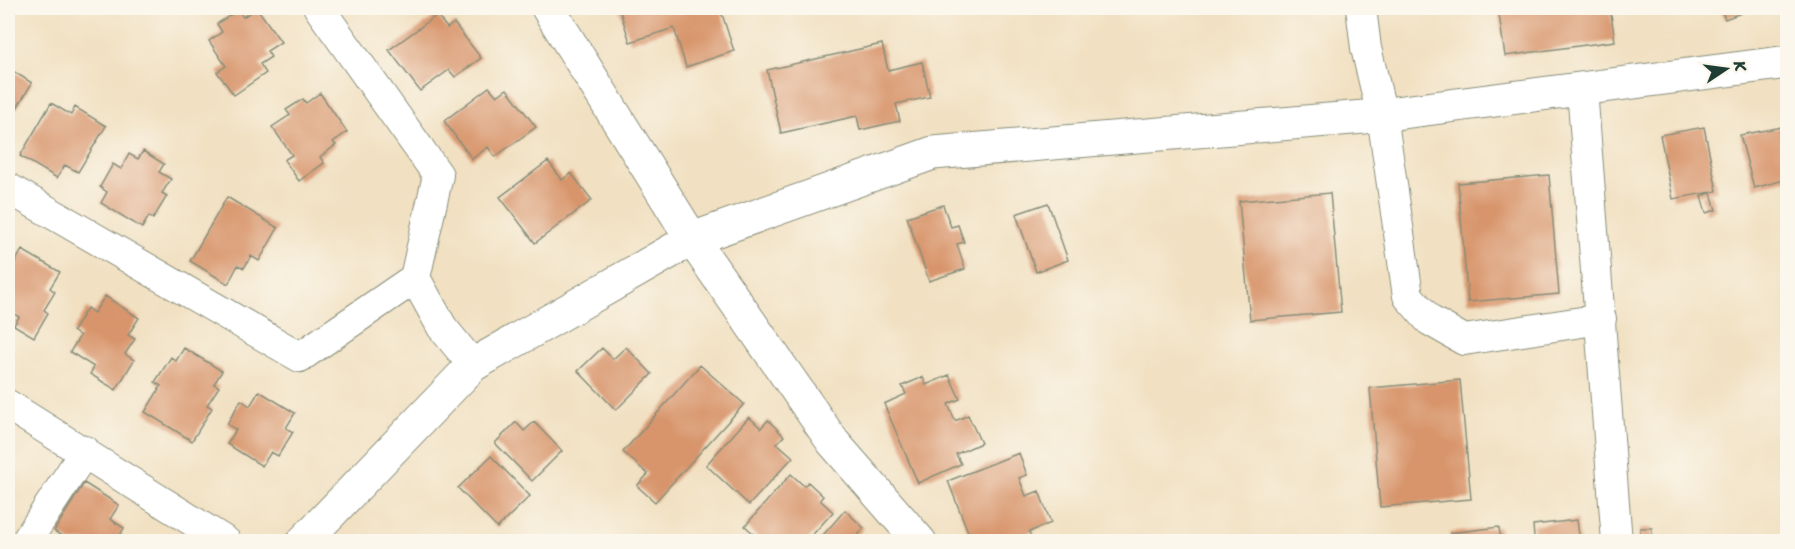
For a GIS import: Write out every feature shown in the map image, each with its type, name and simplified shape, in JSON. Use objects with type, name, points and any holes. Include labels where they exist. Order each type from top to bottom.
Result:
[{"type":"street","points":[[319,8],[438,175],[416,278],[442,327],[473,365]]},
{"type":"street","points":[[548,8],[692,239],[833,442],[920,542]]},
{"type":"street","points":[[1361,8],[1366,48],[1382,115],[1408,296],[1429,320],[1464,340],[1601,319]]},
{"type":"street","points":[[303,542],[473,365],[692,239],[933,153],[1382,115],[1788,62]]},
{"type":"street","points":[[1582,89],[1617,542]]},
{"type":"street","points":[[8,188],[300,357],[416,278]]},
{"type":"street","points":[[8,405],[226,542]]},
{"type":"street","points":[[26,542],[85,452]]},
{"type":"building","points":[[257,8],[281,42],[267,51],[271,57],[260,64],[266,73],[234,95],[217,72],[226,66],[209,41],[222,32],[217,24],[238,10],[243,17]]},
{"type":"building","points":[[619,8],[720,8],[734,51],[686,67],[674,28],[630,42]]},
{"type":"building","points":[[1498,8],[1610,8],[1615,41],[1505,56]]},
{"type":"building","points":[[1720,8],[1754,8],[1725,19]]},
{"type":"building","points":[[437,15],[447,28],[454,23],[481,58],[455,77],[449,70],[420,91],[389,50]]},
{"type":"building","points":[[882,44],[888,70],[922,62],[930,97],[896,104],[900,121],[860,130],[857,116],[781,133],[767,70]]},
{"type":"building","points":[[8,68],[32,83],[11,118],[8,117]]},
{"type":"building","points":[[489,87],[497,96],[507,89],[536,127],[495,157],[488,147],[472,159],[444,121]]},
{"type":"building","points":[[320,93],[347,132],[333,142],[336,145],[320,157],[324,163],[299,181],[284,160],[292,155],[272,127],[290,115],[286,110],[303,99],[306,103]]},
{"type":"building","points":[[51,103],[71,115],[75,107],[106,126],[78,172],[65,165],[57,178],[20,156]]},
{"type":"building","points":[[1787,126],[1788,179],[1754,188],[1740,135]]},
{"type":"building","points":[[1704,127],[1717,191],[1673,199],[1660,135]]},
{"type":"building","points":[[143,151],[164,164],[159,172],[171,179],[162,193],[167,196],[153,219],[149,216],[142,228],[101,203],[107,192],[100,187],[113,164],[121,169],[129,154],[138,159]]},
{"type":"building","points":[[548,161],[562,180],[571,173],[592,200],[535,243],[500,197]]},
{"type":"building","points":[[1549,175],[1559,294],[1468,302],[1458,183]]},
{"type":"building","points":[[1330,193],[1341,312],[1250,320],[1239,201]]},
{"type":"building","points":[[1711,193],[1716,210],[1706,213],[1701,196]]},
{"type":"building","points":[[227,197],[278,228],[259,261],[251,256],[244,268],[238,265],[228,284],[190,261]]},
{"type":"building","points":[[1048,203],[1068,260],[1036,272],[1016,214]]},
{"type":"building","points":[[943,205],[951,227],[958,225],[964,242],[957,244],[965,269],[929,281],[907,217]]},
{"type":"building","points":[[22,250],[60,272],[50,288],[55,292],[44,310],[48,313],[34,337],[14,325],[19,317],[8,310],[8,263],[13,266]]},
{"type":"building","points":[[105,296],[139,318],[128,335],[135,339],[125,354],[134,360],[116,390],[90,374],[94,367],[70,352],[80,336],[73,331],[87,308],[94,313]]},
{"type":"building","points":[[626,347],[652,374],[616,410],[578,371],[602,348],[613,359]]},
{"type":"building","points":[[184,348],[222,371],[214,384],[219,387],[207,405],[212,408],[192,441],[145,412],[161,386],[155,382],[171,357],[176,361]]},
{"type":"building","points":[[700,365],[744,404],[655,502],[637,486],[648,474],[623,452]]},
{"type":"building","points":[[949,375],[960,399],[948,404],[955,421],[968,415],[981,443],[956,454],[961,464],[918,483],[884,404],[906,394],[902,386],[923,377],[926,385]]},
{"type":"building","points":[[1460,380],[1471,499],[1380,507],[1370,388]]},
{"type":"building","points":[[259,391],[295,413],[286,428],[293,432],[278,456],[271,452],[262,466],[227,444],[236,430],[227,424],[241,400],[250,406]]},
{"type":"building","points":[[749,417],[761,428],[768,420],[784,436],[777,443],[793,457],[749,505],[706,465]]},
{"type":"building","points":[[516,422],[524,431],[534,422],[562,451],[532,481],[495,443]]},
{"type":"building","points":[[1019,453],[1027,475],[1019,478],[1026,496],[1039,491],[1051,523],[1029,532],[1033,542],[972,542],[948,481]]},
{"type":"building","points":[[491,456],[530,496],[497,528],[458,488]]},
{"type":"building","points":[[791,474],[804,486],[808,482],[823,496],[820,500],[833,512],[806,542],[763,542],[745,526]]},
{"type":"building","points":[[84,483],[119,505],[110,519],[124,528],[116,542],[71,542],[54,531]]},
{"type":"building","points":[[845,510],[864,528],[852,542],[817,542]]},
{"type":"building","points":[[1577,520],[1580,542],[1521,542],[1534,538],[1533,525]]},
{"type":"building","points":[[1499,527],[1501,542],[1451,542],[1450,533]]},
{"type":"building","points":[[1640,528],[1652,528],[1652,540],[1639,540]]}]
